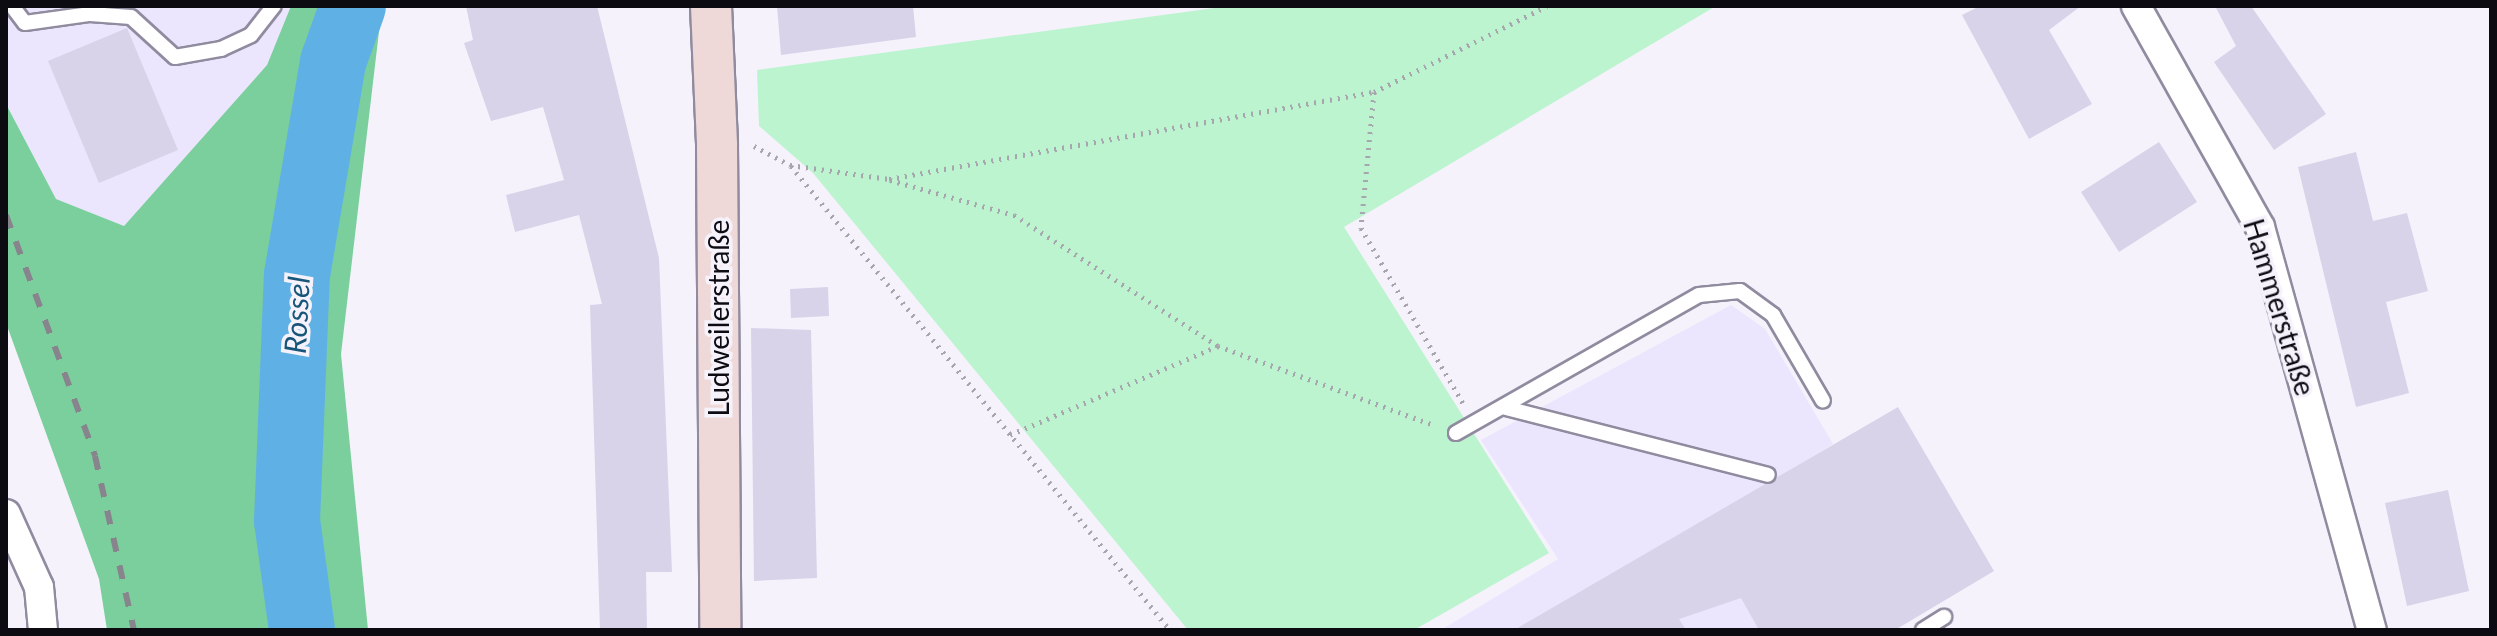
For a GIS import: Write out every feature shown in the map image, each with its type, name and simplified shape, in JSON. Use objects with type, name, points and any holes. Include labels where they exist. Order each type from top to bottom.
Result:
[{"type":"main road","name":"Ludweilerstraße","points":[[711,6],[717,146],[720,630]]},
{"type":"street","name":"Hammerstraße","points":[[2136,6],[2260,227],[2372,630]]},
{"type":"street","points":[[6,514],[39,587],[43,630]]},
{"type":"lane","points":[[12,6],[25,23],[90,14],[131,17],[175,57],[221,49],[251,35],[274,6]]},
{"type":"lane","points":[[1456,433],[1506,408],[1699,295],[1740,291],[1773,315],[1823,401]]},
{"type":"lane","points":[[1506,408],[1768,475]]},
{"type":"lane","points":[[1923,630],[1944,617]]},
{"type":"path","points":[[889,179],[1374,92],[1547,6]]},
{"type":"path","points":[[1374,92],[1361,228],[1475,423]]},
{"type":"path","points":[[717,146],[755,146],[790,165],[889,179],[1014,215],[1218,346],[1456,433]]},
{"type":"path","points":[[790,165],[1170,630]]},
{"type":"path","points":[[1009,435],[1218,346]]},
{"type":"shaded area","points":[[6,6],[291,6],[267,65],[124,226],[56,199],[6,104]]},
{"type":"shaded area","points":[[1731,305],[1765,329],[1833,444],[1790,470],[1884,630],[1441,630],[1558,559],[1481,440]]},
{"type":"green space","points":[[291,6],[382,6],[341,354],[368,630],[107,630],[99,579],[6,323],[6,104],[56,199],[124,226],[267,65]]},
{"type":"green space","points":[[1229,6],[1716,6],[1344,227],[1549,553],[1414,630],[1188,630],[813,173],[759,126],[757,70]]},
{"type":"building","points":[[466,6],[597,6],[659,258],[672,572],[646,572],[647,630],[600,630],[590,305],[602,304],[579,215],[515,232],[506,195],[564,180],[543,107],[491,121],[464,43],[473,40]]},
{"type":"building","points":[[777,6],[913,6],[916,37],[781,55]]},
{"type":"building","points":[[1980,6],[2081,6],[2049,30],[2092,104],[2029,139],[1962,15]]},
{"type":"building","points":[[2215,6],[2251,6],[2326,114],[2274,150],[2214,62],[2236,46]]},
{"type":"building","points":[[127,28],[178,150],[99,183],[48,61]]},
{"type":"building","points":[[2159,142],[2197,202],[2119,252],[2081,192]]},
{"type":"building","points":[[2356,152],[2373,221],[2407,213],[2428,291],[2386,302],[2409,393],[2356,407],[2298,167]]},
{"type":"building","points":[[828,287],[829,316],[791,318],[790,289]]},
{"type":"building","points":[[751,328],[811,330],[817,578],[754,581]]},
{"type":"building","points":[[1898,407],[1994,571],[1895,630],[1759,630],[1741,598],[1679,619],[1686,630],[1514,630]]},
{"type":"building","points":[[2448,490],[2469,591],[2407,606],[2385,503]]},
{"type":"waterway","name":"Rossel","points":[[302,630],[287,521],[297,275],[333,62],[353,6]]},
{"type":"railway","points":[[6,215],[95,456],[134,630]]}]
